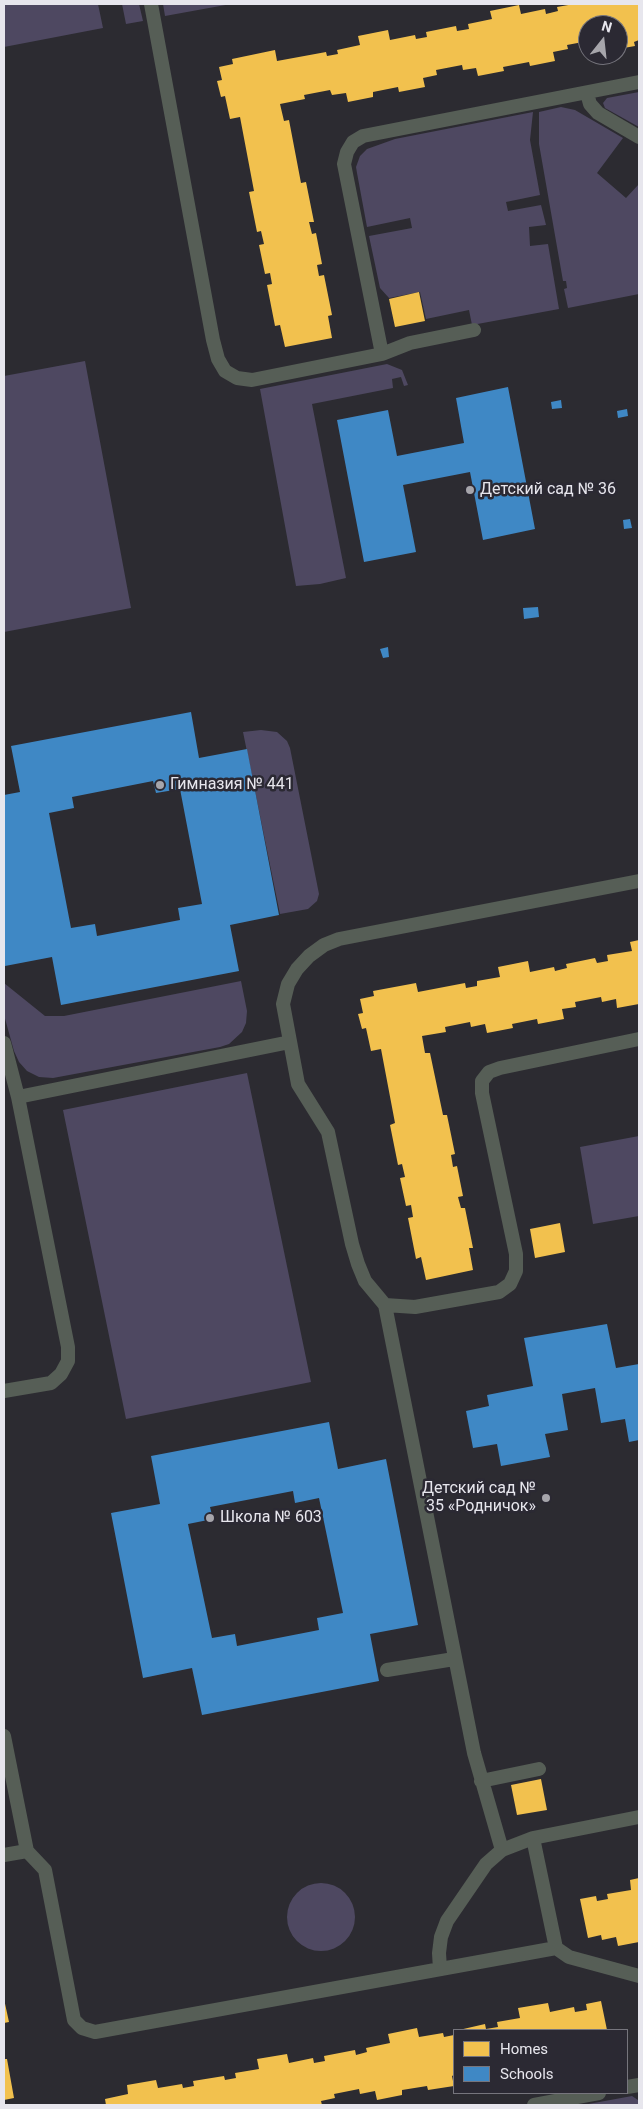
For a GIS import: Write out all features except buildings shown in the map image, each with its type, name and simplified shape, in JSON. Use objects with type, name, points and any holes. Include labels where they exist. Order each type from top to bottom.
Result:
[{"type":"lane","points":[[151,4],[213,340],[218,359],[225,371],[237,378],[252,380],[382,354],[410,343],[474,330]]},
{"type":"lane","points":[[382,354],[344,164],[347,152],[353,142],[364,136],[639,82]]},
{"type":"lane","points":[[587,93],[590,104],[598,113],[639,137]]},
{"type":"lane","points":[[502,1850],[474,1753],[385,1305],[365,1281],[358,1264],[328,1132],[298,1084],[283,1004],[288,984],[297,969],[309,956],[324,945],[339,939],[639,881]]},
{"type":"lane","points":[[385,1305],[415,1307],[499,1292],[510,1284],[516,1271],[516,1254],[482,1093],[482,1081],[489,1072],[500,1068],[639,1039]]},
{"type":"lane","points":[[18,1097],[290,1042]]},
{"type":"lane","points":[[4,1043],[18,1097],[68,1347],[68,1361],[61,1374],[51,1383],[4,1391]]},
{"type":"lane","points":[[387,1670],[454,1659]]},
{"type":"lane","points":[[4,1736],[27,1851],[45,1870],[74,2020],[82,2028],[95,2032],[556,1948]]},
{"type":"lane","points":[[481,1781],[539,1769]]},
{"type":"lane","points":[[440,1968],[441,1938],[447,1922],[486,1864],[502,1850],[534,1838],[639,1817]]},
{"type":"lane","points":[[534,1838],[556,1948],[568,1957],[639,1976]]},
{"type":"lane","points":[[4,1855],[27,1851]]},
{"type":"lane","points":[[534,2105],[594,2094]]},
{"type":"shaded area","points":[[4,4],[98,4],[103,28],[4,47]]},
{"type":"shaded area","points":[[122,4],[139,4],[143,21],[126,24]]},
{"type":"shaded area","points":[[163,4],[231,4],[165,16]]},
{"type":"shaded area","points":[[639,92],[639,127],[605,108],[603,103],[607,98]]},
{"type":"shaded area","points":[[561,107],[575,110],[623,138],[597,173],[626,198],[639,184],[639,294],[568,308],[564,289],[567,288],[566,281],[563,281],[539,144],[539,112]]},
{"type":"shaded area","points":[[533,112],[530,140],[540,195],[506,202],[508,211],[541,205],[546,225],[529,227],[530,246],[548,244],[559,309],[472,325],[469,310],[426,319],[420,292],[389,298],[380,288],[369,236],[412,228],[410,218],[367,227],[356,167],[360,156],[367,149],[395,139]]},
{"type":"shaded area","points":[[85,361],[131,608],[4,632],[4,376]]},
{"type":"shaded area","points":[[387,364],[402,370],[408,385],[404,386],[401,377],[392,379],[393,388],[312,404],[346,578],[320,584],[296,586],[260,389]]},
{"type":"shaded area","points":[[261,730],[277,732],[287,741],[290,748],[319,894],[317,901],[308,909],[280,914],[243,732]]},
{"type":"shaded area","points":[[241,981],[247,1011],[246,1023],[242,1032],[229,1044],[53,1078],[39,1077],[27,1071],[19,1062],[4,1015],[4,983],[45,1016],[64,1016]]},
{"type":"shaded area","points":[[247,1073],[311,1382],[126,1419],[63,1110]]},
{"type":"shaded area","points":[[639,1136],[639,1216],[593,1224],[580,1147]]},
{"type":"shaded area","points":[[314,1883],[328,1883],[340,1888],[350,1898],[355,1910],[355,1924],[350,1936],[340,1946],[328,1951],[314,1951],[302,1946],[292,1936],[287,1924],[287,1910],[292,1898],[302,1888]]},
{"type":"shaded area","points":[[632,2096],[638,2100],[639,2105],[583,2105]]},
{"type":"place","name":"Детский сад № 36","points":[[470,490]]},
{"type":"place","name":"Гимназия № 441","points":[[160,785]]},
{"type":"place","name":"Детский сад № 35 «Родничок»","points":[[546,1498]]},
{"type":"place","name":"Школа № 603","points":[[210,1518]]}]
